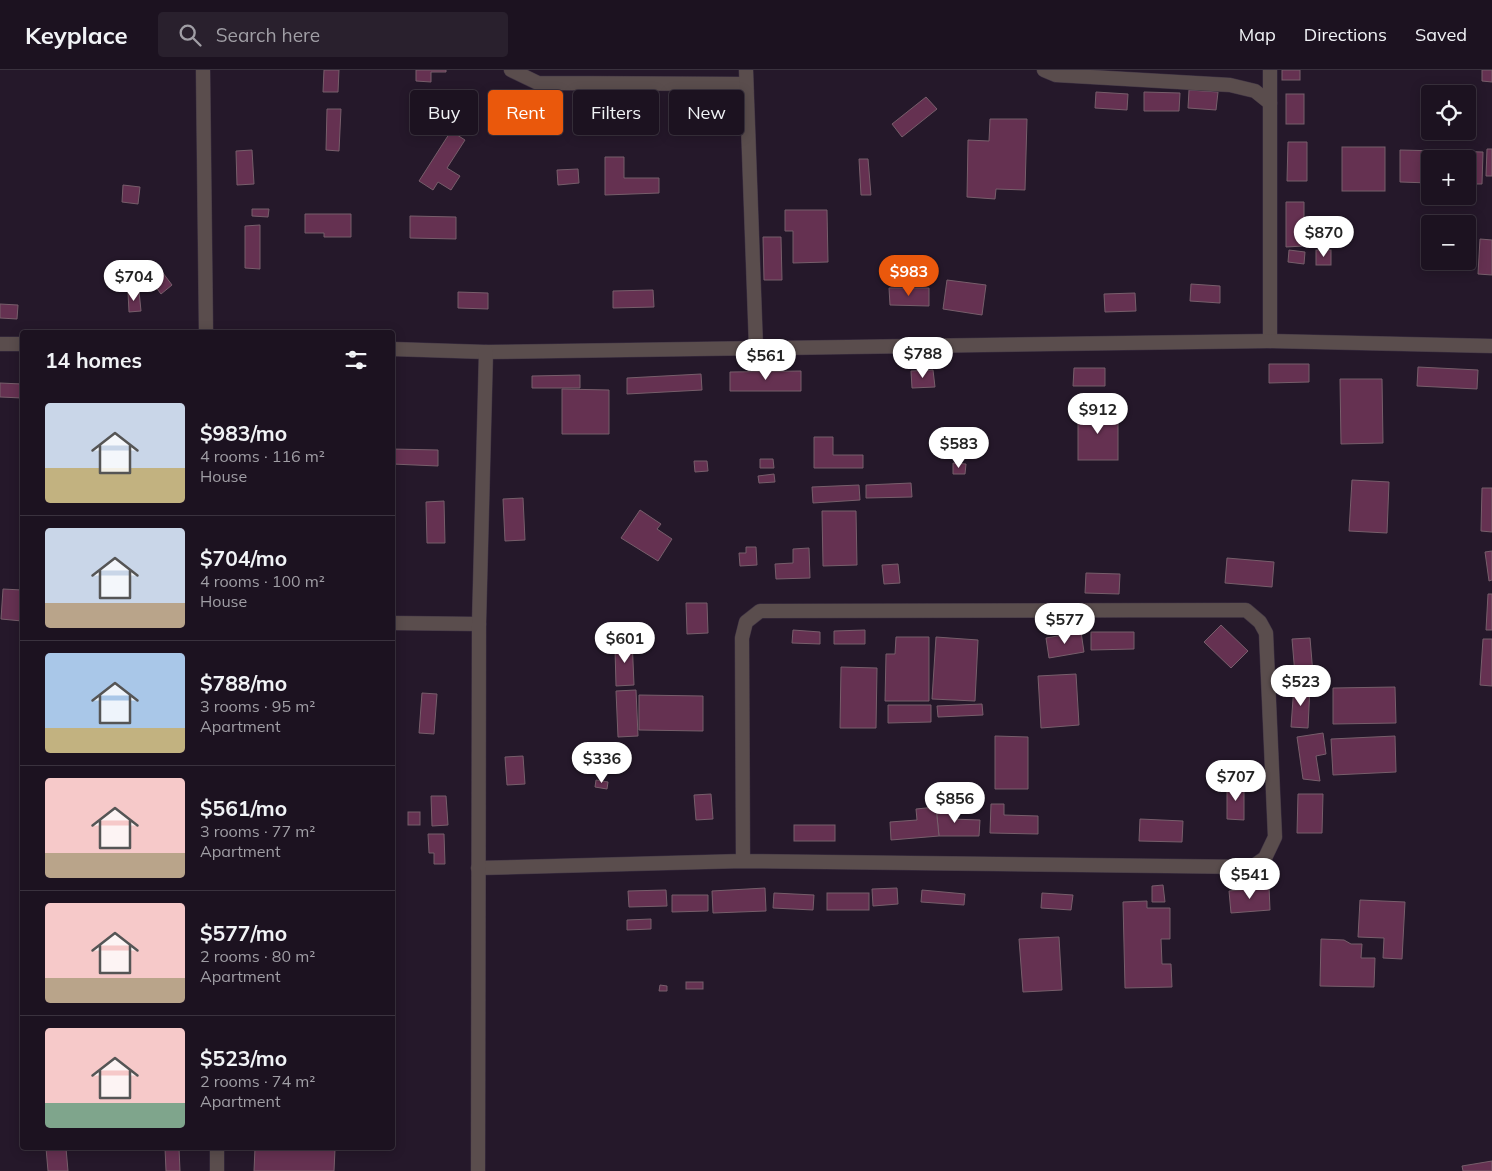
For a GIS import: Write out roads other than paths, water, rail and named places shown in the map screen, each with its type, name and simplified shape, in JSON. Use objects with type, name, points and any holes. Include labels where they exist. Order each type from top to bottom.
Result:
[{"type":"street","points":[[203,70],[206,330]]},
{"type":"street","points":[[511,70],[538,83],[746,77],[756,348]]},
{"type":"street","points":[[1044,70],[1056,75],[1230,85],[1255,91],[1270,103]]},
{"type":"street","points":[[1270,70],[1270,341]]},
{"type":"street","points":[[395,349],[486,352],[1270,341],[1492,346]]},
{"type":"street","points":[[0,344],[20,344]]},
{"type":"street","points":[[478,1171],[479,624],[486,352]]},
{"type":"street","points":[[478,868],[744,861],[1252,867],[1265,858],[1275,837],[1266,633],[1260,622],[1246,610],[760,611],[746,622],[742,638],[744,861]]},
{"type":"street","points":[[395,623],[479,624]]},
{"type":"street","points":[[217,1150],[218,1171]]}]
